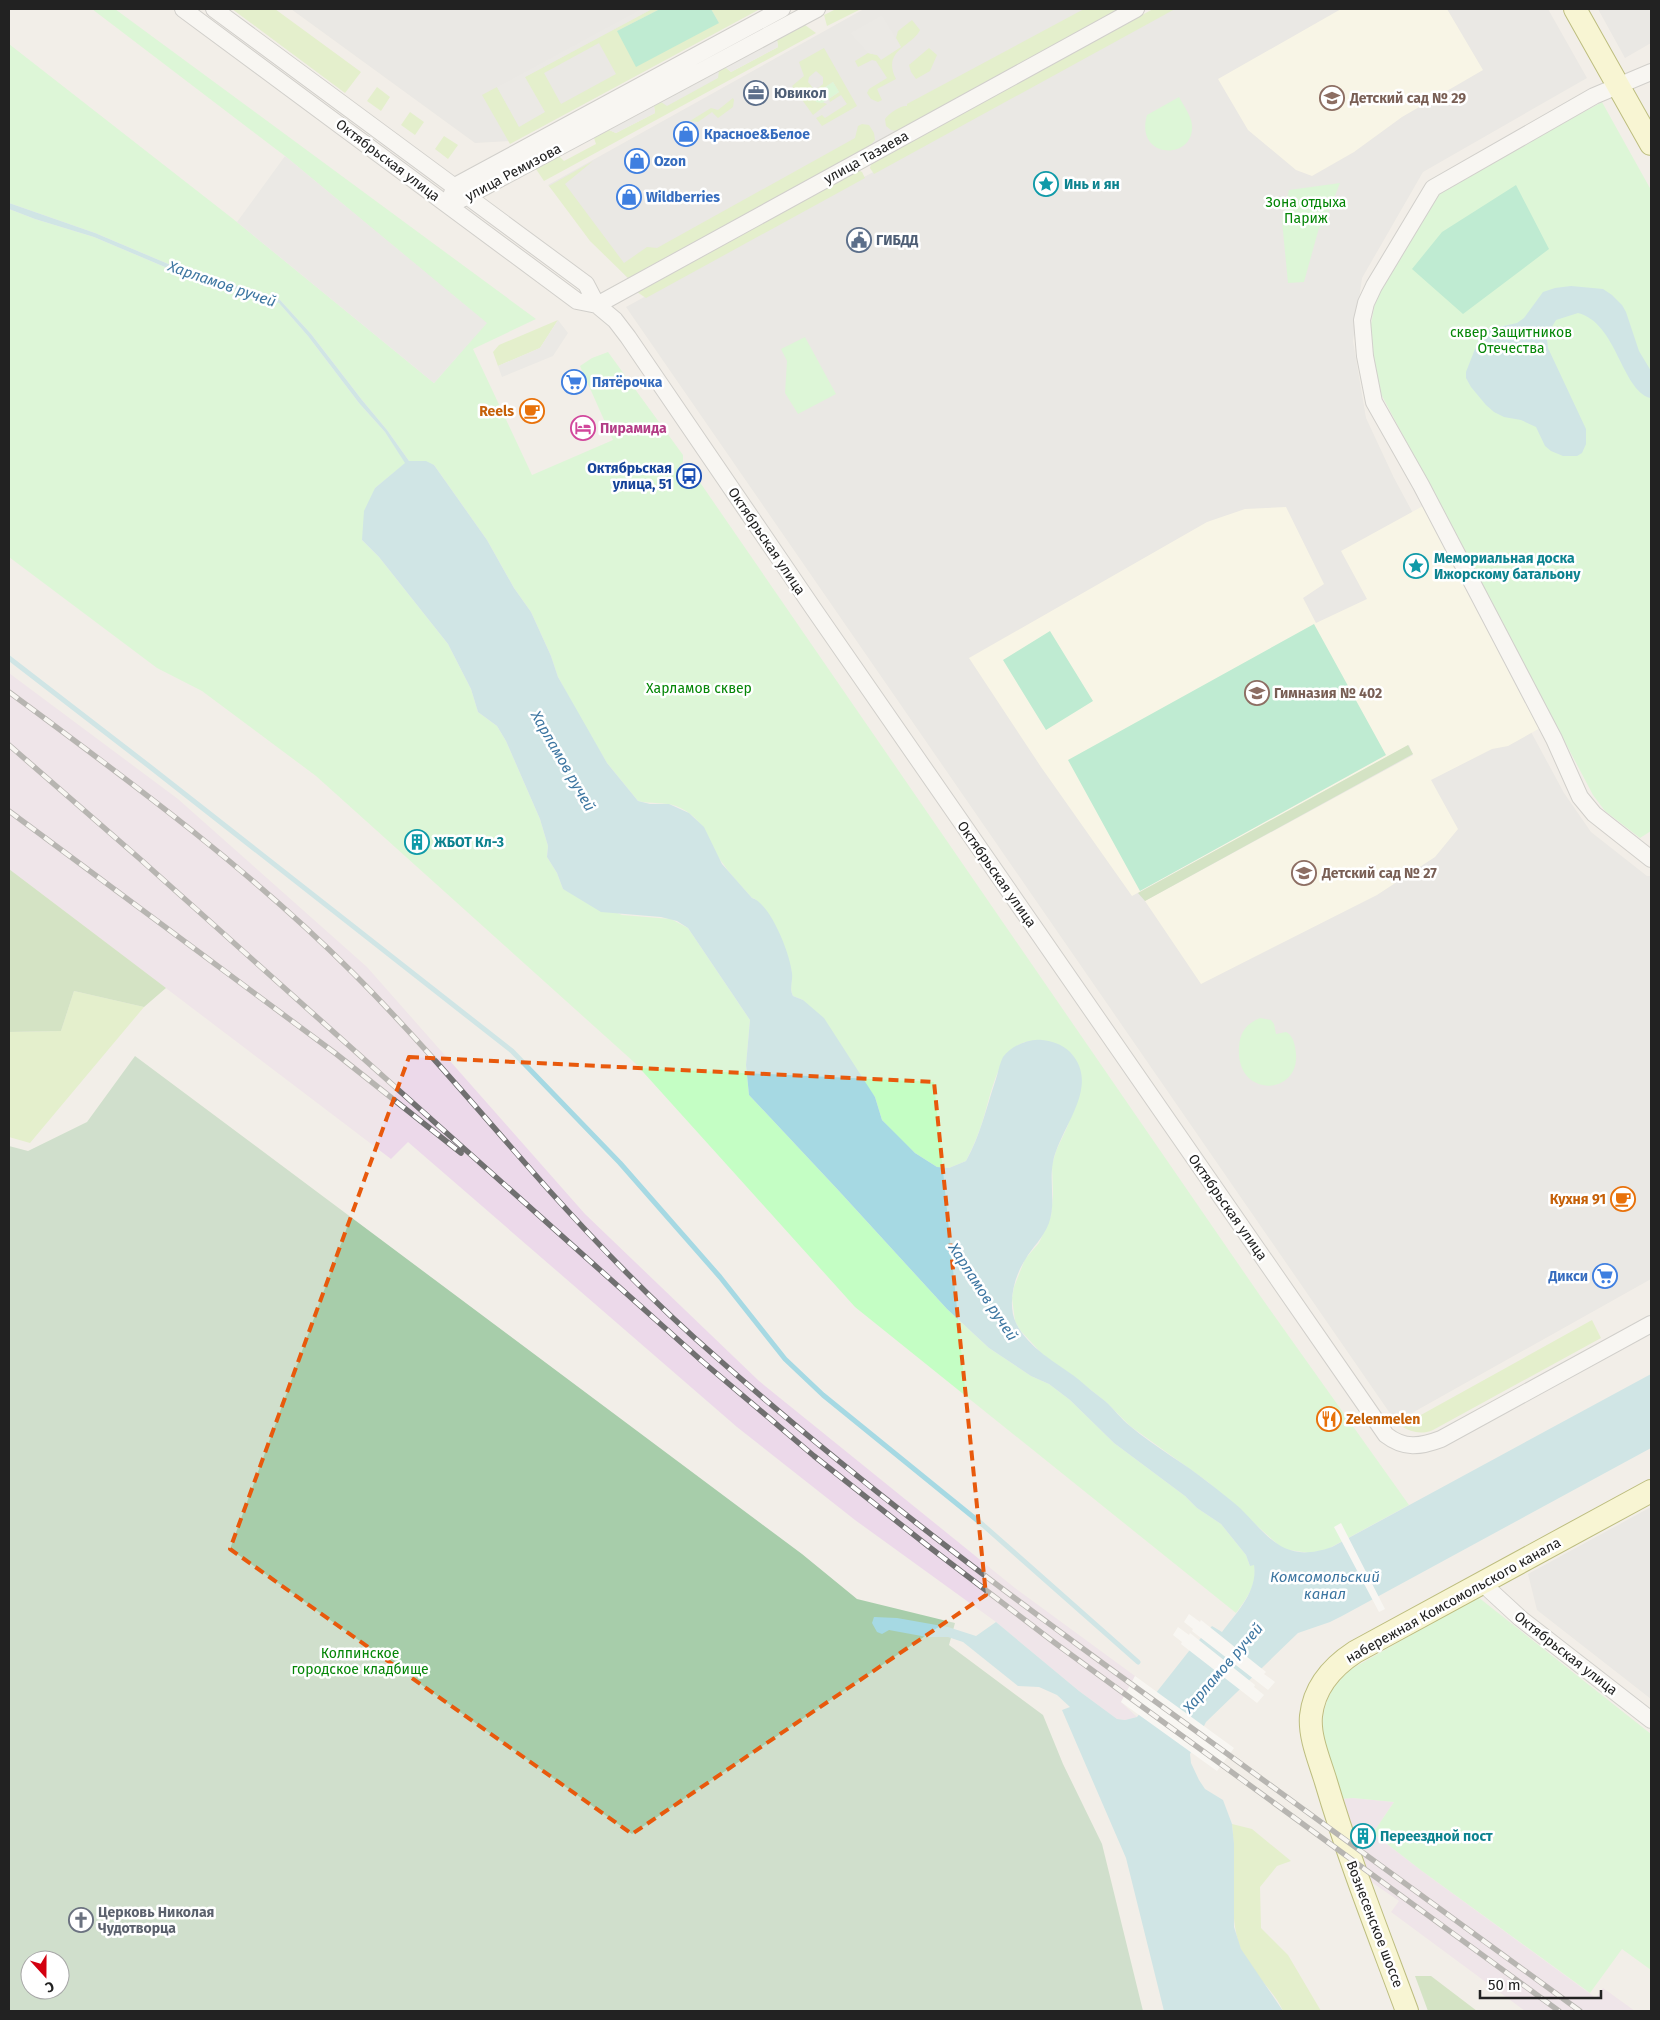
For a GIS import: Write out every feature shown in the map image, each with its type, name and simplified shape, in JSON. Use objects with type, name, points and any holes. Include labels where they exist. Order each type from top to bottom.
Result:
[{"type":"street","name":"Октябрьская улица","points":[[183,9],[577,300],[597,305]]},
{"type":"street","name":"Октябрьская улица","points":[[214,9],[586,284],[597,305],[615,320],[628,337],[813,608],[1386,1435],[1406,1446],[1422,1445],[1441,1438],[1651,1324]]},
{"type":"street","name":"улица Ремизова","points":[[448,204],[455,186],[782,9]]},
{"type":"street","name":"улица Ремизова","points":[[448,204],[469,196],[817,9]]},
{"type":"street","name":"улица Тазаева","points":[[597,305],[1136,9]]},
{"type":"street","points":[[1575,9],[1651,144]]},
{"type":"street","points":[[1651,72],[1594,96],[1433,188],[1374,286],[1366,304],[1362,320],[1364,356],[1374,402],[1421,485],[1554,739],[1580,797],[1594,814],[1651,859]]},
{"type":"street","name":"набережная Комсомольского канала","points":[[1343,1837],[1311,1729],[1313,1707],[1320,1687],[1334,1669],[1355,1652],[1651,1491]]},
{"type":"street","name":"Октябрьская улица","points":[[1482,1583],[1520,1618],[1651,1720]]},
{"type":"street","name":"Вознесенское шоссе","points":[[1343,1837],[1408,2011]]},
{"type":"highlighted area","points":[[409,1057],[934,1082],[986,1595],[632,1834],[230,1549]]},
{"type":"shaded area","points":[[291,9],[753,9],[510,141],[475,143]]},
{"type":"shaded area","points":[[641,9],[652,9],[525,77],[545,112],[519,127],[497,87]]},
{"type":"shaded area","points":[[864,9],[1121,9],[629,280],[548,185]]},
{"type":"shaded area","points":[[1172,9],[1548,9],[1587,78],[1423,172],[1362,278],[1353,341],[1366,418],[1394,478],[1564,793],[1591,832],[1647,876],[1651,876],[1651,1279],[1396,1422],[626,307]]},
{"type":"shaded area","name":"Детский сад № 29","points":[[1341,9],[1447,9],[1483,70],[1402,117],[1354,152],[1312,176],[1296,170],[1248,130],[1218,79]]},
{"type":"shaded area","points":[[1598,9],[1651,9],[1651,43],[1625,58]]},
{"type":"shaded area","points":[[882,15],[901,47],[881,60],[877,55],[868,53],[850,33]]},
{"type":"shaded area","points":[[777,40],[778,47],[731,72],[725,67]]},
{"type":"shaded area","points":[[719,71],[718,78],[667,106],[661,102]]},
{"type":"shaded area","points":[[654,106],[655,113],[616,133],[609,130]]},
{"type":"shaded area","points":[[285,156],[487,323],[434,383],[237,222]]},
{"type":"shaded area","points":[[558,320],[568,333],[553,356],[502,377],[498,366],[540,348]]},
{"type":"shaded area","name":"Гимназия № 402","points":[[1423,506],[1540,728],[1508,746],[1492,749],[1431,780],[1458,829],[1435,857],[1377,895],[1201,984],[1145,901],[1413,755],[1409,745],[1132,896],[1041,767],[969,658],[1207,522],[1245,509],[1286,507],[1324,584],[1303,598],[1316,623],[1367,599],[1341,551]]},
{"type":"shaded area","points":[[9,673],[178,799],[367,967],[585,1214],[759,1381],[1015,1588],[1135,1676],[1121,1702],[1137,1717],[1125,1720],[1117,1719],[1079,1691],[996,1622],[855,1520],[737,1427],[408,1142],[391,1159],[9,869]]},
{"type":"shaded area","points":[[1651,1507],[1651,1699],[1537,1610],[1528,1574]]},
{"type":"shaded area","points":[[1352,1798],[1394,1802],[1373,1833],[1596,1998],[1603,1988],[1635,2011],[1525,2011],[1391,1912],[1399,1901],[1367,1879],[1340,1799]]},
{"type":"green space","name":"Харламов сквер","points":[[92,9],[115,9],[536,319],[473,349],[532,475],[613,440],[580,366],[592,358],[608,352],[683,455],[683,462],[679,466],[691,482],[697,478],[1261,1297],[1409,1505],[1326,1550],[1309,1553],[1283,1549],[1208,1482],[1130,1426],[1106,1402],[1043,1355],[1020,1330],[1015,1321],[1012,1298],[1014,1287],[1025,1259],[1039,1243],[1051,1216],[1053,1195],[1052,1165],[1068,1125],[1078,1065],[1072,1056],[1062,1048],[1048,1043],[1031,1041],[1018,1045],[1008,1055],[1000,1068],[980,1129],[966,1161],[949,1168],[937,1167],[915,1153],[882,1120],[875,1097],[803,1000],[793,996],[791,990],[791,969],[777,932],[755,899],[734,878],[718,857],[701,825],[687,811],[676,806],[638,801],[607,763],[558,677],[551,656],[531,612],[514,588],[487,540],[434,465],[409,461],[387,430],[311,334],[280,300],[258,291],[199,277],[95,233],[9,203],[9,44],[237,222],[434,383],[486,323],[285,156]]},
{"type":"green space","points":[[232,9],[275,9],[361,72],[345,93]]},
{"type":"green space","points":[[652,9],[660,9],[617,31],[719,23],[711,9],[760,9],[510,144],[482,95],[497,87],[519,126],[525,77]],"holes":[[[599,43],[616,74],[561,104],[544,73]]]},
{"type":"green space","points":[[660,9],[711,9],[719,23],[636,67],[617,31]]},
{"type":"green space","points":[[836,9],[861,9],[827,26],[824,15]]},
{"type":"green space","points":[[1084,9],[1121,9],[898,131],[891,130],[886,126],[885,119],[895,110],[907,106],[907,104]]},
{"type":"green space","points":[[1153,9],[1175,9],[874,174],[870,168],[871,164]]},
{"type":"green space","points":[[912,20],[920,30],[895,55],[892,61],[892,69],[896,79],[877,89],[882,100],[878,102],[871,99],[867,93],[869,89],[887,78],[876,61],[872,60],[858,67],[855,61],[868,53],[877,55],[901,47],[896,38],[898,31]]},
{"type":"green space","points":[[805,25],[816,33],[544,181],[536,169],[559,156],[564,161],[596,144],[594,138],[609,130],[616,133],[655,113],[654,106],[725,67],[731,72],[778,47],[777,40]]},
{"type":"green space","points":[[824,48],[857,106],[822,126],[816,118],[822,115],[825,118],[847,104],[841,95],[830,102],[829,99],[839,92],[833,82],[819,91],[817,89],[823,84],[823,77],[816,71],[809,77],[808,82],[817,93],[815,99],[827,104],[813,115],[792,86],[804,76],[799,62]]},
{"type":"green space","points":[[929,48],[937,55],[930,71],[916,79],[909,65]]},
{"type":"green space","points":[[833,82],[839,92],[822,103],[816,102],[817,93]]},
{"type":"green space","points":[[377,87],[390,97],[381,111],[367,101]]},
{"type":"green space","points":[[1179,97],[1192,125],[1190,137],[1184,145],[1176,150],[1156,147],[1149,141],[1145,130],[1147,115]]},
{"type":"green space","points":[[733,98],[733,107],[718,118],[712,112],[698,122],[690,121],[711,108],[718,110]]},
{"type":"green space","name":"сквер Защитников Отечества","points":[[1602,102],[1651,190],[1651,831],[1640,838],[1605,811],[1593,795],[1381,394],[1375,378],[1370,330],[1376,297],[1426,209],[1440,193],[1456,181]]},
{"type":"green space","points":[[410,112],[424,122],[415,135],[401,125]]},
{"type":"green space","points":[[862,124],[869,125],[874,133],[875,140],[870,146],[628,278],[590,241],[549,186],[593,161],[565,184],[624,263],[647,247],[657,248],[855,138],[858,126]]},
{"type":"green space","points":[[444,136],[458,145],[448,159],[435,149]]},
{"type":"green space","points":[[858,170],[862,172],[865,178],[646,298],[637,292]]},
{"type":"green space","name":"Зона отдыха Париж","points":[[1340,183],[1325,221],[1319,228],[1304,282],[1288,283],[1282,221],[1289,190]]},
{"type":"green space","points":[[1516,185],[1549,249],[1463,314],[1412,269],[1442,232]]},
{"type":"green space","points":[[9,209],[94,237],[198,281],[258,294],[279,303],[308,336],[359,403],[385,432],[406,463],[375,488],[362,540],[379,557],[448,644],[471,689],[478,712],[497,726],[506,741],[540,819],[548,846],[547,857],[557,873],[563,889],[622,915],[671,919],[688,928],[750,1020],[746,1065],[749,1095],[947,1309],[989,1348],[1031,1376],[1049,1384],[1070,1400],[1114,1443],[1185,1496],[1197,1508],[1221,1524],[1246,1555],[1250,1566],[1254,1564],[1253,1584],[1248,1596],[1236,1613],[855,1307],[635,1063],[316,776],[202,691],[157,668],[9,557]]},
{"type":"green space","points":[[558,320],[540,348],[498,366],[493,352],[499,345]]},
{"type":"green space","points":[[805,337],[836,394],[798,414],[785,393],[787,361],[781,349]]},
{"type":"green space","points":[[1314,624],[1386,755],[1140,891],[1068,760]]},
{"type":"green space","points":[[1050,631],[1093,701],[1046,730],[1003,660]]},
{"type":"green space","points":[[1408,745],[1413,754],[1145,901],[1138,893]]},
{"type":"green space","points":[[9,869],[166,988],[144,1007],[74,991],[61,1031],[9,1032]]},
{"type":"green space","points":[[74,991],[144,1007],[30,1143],[9,1137],[9,1032],[61,1031]]},
{"type":"green space","points":[[1260,1018],[1271,1020],[1276,1034],[1288,1033],[1295,1047],[1296,1063],[1290,1075],[1281,1083],[1270,1086],[1258,1084],[1248,1077],[1241,1065],[1239,1047],[1242,1033],[1247,1026]]},
{"type":"green space","name":"Колпинское городское кладбище","points":[[135,1056],[802,1554],[857,1599],[955,1623],[949,1645],[1043,1715],[1063,1764],[1102,1844],[1143,2011],[9,2011],[9,1146],[28,1151],[87,1122]]},
{"type":"green space","points":[[1592,1320],[1601,1338],[1433,1430],[1416,1432],[1401,1426]]},
{"type":"green space","points":[[1478,1597],[1651,1734],[1651,1970],[1622,1949],[1590,1993],[1422,1871],[1373,1833],[1394,1802],[1353,1798],[1340,1799],[1325,1746],[1324,1713],[1328,1698],[1338,1683],[1353,1668]]},
{"type":"green space","points":[[1232,1824],[1252,1829],[1291,1861],[1277,1866],[1260,1887],[1261,1928],[1288,1955],[1321,2011],[1283,2011],[1274,1995],[1244,1956],[1236,1933],[1234,1918]]},
{"type":"green space","points":[[1415,1976],[1431,1976],[1477,2011],[1428,2011]]},
{"type":"water","points":[[9,203],[95,233],[199,277],[258,291],[280,300],[311,334],[387,430],[409,461],[426,461],[434,465],[487,540],[514,588],[531,612],[551,656],[558,677],[607,763],[638,801],[650,804],[669,804],[689,813],[704,827],[722,864],[752,898],[759,902],[766,910],[788,954],[792,973],[791,991],[793,996],[803,1000],[824,1018],[875,1097],[882,1120],[915,1153],[937,1167],[949,1168],[966,1161],[979,1132],[1003,1057],[1015,1046],[1032,1040],[1042,1040],[1057,1043],[1070,1052],[1079,1065],[1082,1079],[1081,1093],[1053,1162],[1052,1208],[1049,1223],[1021,1267],[1015,1282],[1012,1299],[1013,1316],[1021,1332],[1036,1348],[1105,1401],[1140,1434],[1228,1498],[1279,1545],[1290,1550],[1302,1552],[1332,1547],[1651,1374],[1651,1448],[1342,1616],[1298,1633],[1206,1722],[1190,1754],[1191,1763],[1205,1789],[1223,1800],[1232,1824],[1234,1844],[1234,1927],[1241,1949],[1283,2011],[1164,2011],[1126,1858],[1062,1710],[1070,1707],[1057,1695],[1039,1687],[1018,1686],[963,1642],[948,1637],[927,1637],[889,1630],[882,1634],[877,1632],[872,1623],[874,1617],[897,1618],[948,1627],[976,1636],[996,1622],[1079,1691],[1117,1719],[1125,1720],[1137,1717],[1189,1651],[1212,1626],[1222,1632],[1240,1609],[1250,1592],[1253,1584],[1254,1565],[1250,1566],[1246,1555],[1221,1524],[1197,1508],[1185,1496],[1114,1443],[1070,1400],[1049,1384],[1031,1376],[989,1348],[947,1309],[749,1095],[746,1065],[750,1020],[688,928],[677,921],[661,917],[601,912],[563,889],[557,873],[547,857],[548,846],[540,819],[506,741],[497,726],[478,712],[471,689],[448,644],[379,557],[362,540],[364,511],[375,488],[405,463],[385,432],[359,403],[308,336],[279,303],[257,294],[198,281],[94,237],[9,209]]},
{"type":"water","points":[[1571,286],[1603,289],[1622,305],[1639,351],[1651,371],[1650,398],[1640,392],[1632,382],[1602,329],[1591,319],[1578,313],[1556,320],[1547,340],[1548,348],[1586,429],[1586,444],[1582,453],[1577,456],[1563,456],[1545,446],[1536,427],[1521,420],[1504,417],[1494,412],[1471,387],[1466,378],[1466,372],[1482,331],[1517,323],[1524,318],[1543,292]]},
{"type":"pier","points":[[1341,1523],[1385,1609],[1379,1612],[1334,1527]]},
{"type":"pier","points":[[1189,1614],[1200,1622],[1201,1620],[1266,1672],[1264,1674],[1275,1682],[1268,1690],[1192,1631],[1193,1629],[1184,1622]]},
{"type":"pier","points":[[1178,1627],[1189,1635],[1190,1633],[1255,1685],[1254,1687],[1264,1695],[1257,1703],[1181,1644],[1182,1642],[1173,1635]]},
{"type":"pier","points":[[1135,1676],[1234,1748],[1217,1771],[1121,1702]]},
{"type":"waterway","points":[[9,658],[512,1051],[620,1163],[720,1277],[785,1359],[823,1395],[983,1525],[1138,1662]]},
{"type":"railway","points":[[9,692],[186,826],[272,897],[313,934],[403,1025],[547,1188],[649,1296],[715,1356],[831,1455],[1011,1596],[1580,2011]]},
{"type":"railway","points":[[9,745],[140,859],[703,1362],[814,1456],[1055,1643],[1559,2011]]},
{"type":"railway","points":[[9,811],[335,1053],[461,1153]]},
{"type":"place","name":"Ювикол","points":[[756,93]]},
{"type":"place","name":"Детский сад № 29","points":[[1332,98]]},
{"type":"place","name":"Красное&Белое","points":[[686,134]]},
{"type":"place","name":"Ozon","points":[[637,161]]},
{"type":"place","name":"Инь и ян","points":[[1046,184]]},
{"type":"place","name":"Wildberries","points":[[629,197]]},
{"type":"place","name":"ГИБДД","points":[[859,240]]},
{"type":"place","name":"Пятёрочка","points":[[574,382]]},
{"type":"place","name":"Reels","points":[[532,411]]},
{"type":"place","name":"Пирамида","points":[[583,428]]},
{"type":"place","name":"Октябрьская улица, 51","points":[[689,476]]},
{"type":"place","name":"Мемориальная доска Ижорскому батальону","points":[[1416,566]]},
{"type":"place","name":"Гимназия № 402","points":[[1257,693]]},
{"type":"place","name":"ЖБОТ Кл-3","points":[[417,842]]},
{"type":"place","name":"Детский сад № 27","points":[[1304,873]]},
{"type":"place","name":"Кухня 91","points":[[1623,1199]]},
{"type":"place","name":"Дикси","points":[[1605,1276]]},
{"type":"place","name":"Zelenmelen","points":[[1329,1419]]},
{"type":"place","name":"Переездной пост","points":[[1363,1836]]},
{"type":"place","name":"Церковь Николая Чудотворца","points":[[81,1920]]},
{"type":"water label","name":"Харламов ручей","points":[[222,284]]},
{"type":"water label","name":"Харламов ручей","points":[[563,761]]},
{"type":"water label","name":"Харламов ручей","points":[[983,1292]]},
{"type":"water label","name":"Комсомольский канал","points":[[1325,1586]]},
{"type":"water label","name":"Харламов ручей","points":[[1223,1668]]}]
